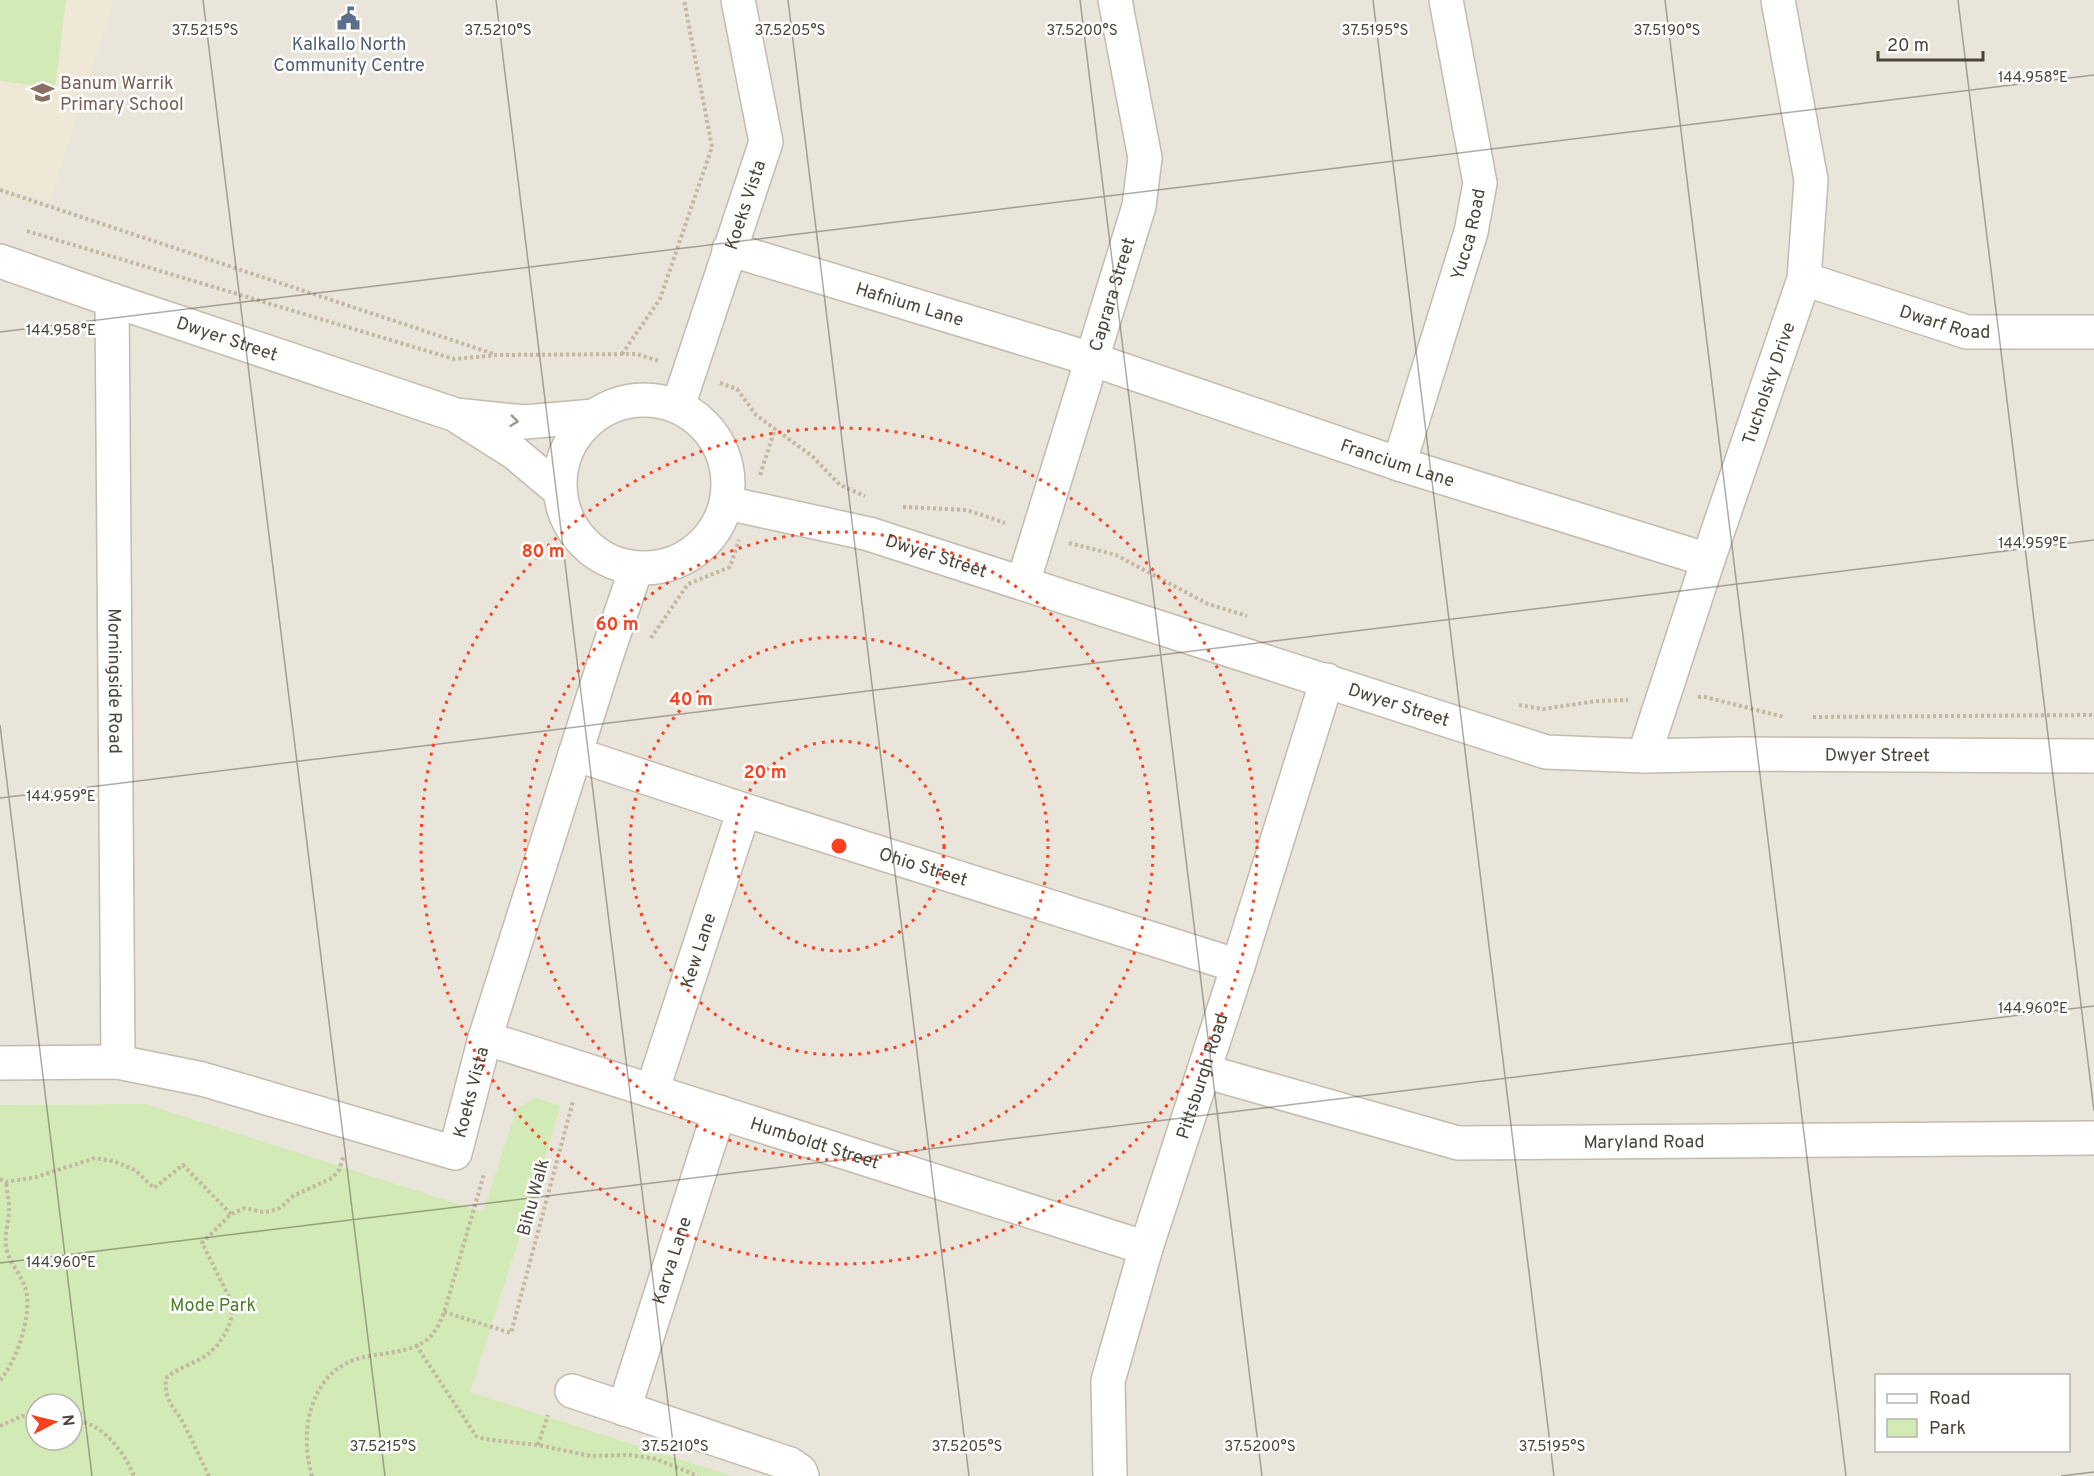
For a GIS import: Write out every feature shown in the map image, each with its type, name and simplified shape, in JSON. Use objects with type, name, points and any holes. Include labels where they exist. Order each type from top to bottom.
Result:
[{"type":"street","name":"Koeks Vista","points":[[678,406],[766,142],[738,0]]},
{"type":"street","name":"Caprara Street","points":[[1023,584],[1139,206],[1145,158],[1115,0]]},
{"type":"street","name":"Yucca Road","points":[[1399,464],[1471,232],[1480,183],[1446,0]]},
{"type":"street","name":"Tucholsky Drive","points":[[1644,756],[1804,279],[1811,180],[1778,0]]},
{"type":"street","name":"Hafnium Lane","points":[[729,249],[1091,360]]},
{"type":"street","name":"Dwyer Street","points":[[0,261],[456,415],[525,422],[594,416]]},
{"type":"street","name":"Dwarf Road","points":[[1804,279],[1967,332],[2094,332]]},
{"type":"street","name":"Morningside Road","points":[[112,300],[118,1062]]},
{"type":"street","name":"Francium Lane","points":[[1091,360],[1399,464],[1708,560]]},
{"type":"street","points":[[649,400],[678,406],[702,423],[719,446],[738,506],[699,548],[677,562],[636,569],[600,557],[581,540],[567,517],[560,491],[562,465],[574,438],[594,416],[620,403],[649,400]]},
{"type":"street","name":"Dwyer Street","points":[[456,415],[514,453],[560,491]]},
{"type":"street","name":"Dwyer Street","points":[[738,506],[869,534],[1546,752],[1644,756],[1752,754],[2094,756]]},
{"type":"street","name":"Koeks Vista","points":[[0,1063],[118,1062],[202,1079],[455,1153],[484,1038],[636,569]]},
{"type":"street","name":"Pittsburgh Road","points":[[1110,1476],[1108,1381],[1146,1248],[1238,966],[1326,680]]},
{"type":"street","name":"Ohio Street","points":[[575,754],[744,810],[1238,966]]},
{"type":"street","name":"Kew Lane","points":[[652,1091],[744,810]]},
{"type":"street","name":"Humboldt Street","points":[[484,1038],[1146,1248]]},
{"type":"street","name":"Maryland Road","points":[[1204,1071],[1458,1143],[2094,1138]]},
{"type":"street","name":"Karva Lane","points":[[624,1409],[719,1112]]},
{"type":"street","points":[[572,1391],[790,1464],[800,1471],[802,1476]]},
{"type":"path","points":[[622,354],[660,299],[712,147],[684,0]]},
{"type":"path","points":[[0,190],[498,356],[454,358],[23,230]]},
{"type":"path","points":[[651,639],[688,584],[730,567],[738,506],[775,429]]},
{"type":"path","points":[[812,456],[840,485],[870,498]]},
{"type":"path","points":[[901,507],[967,510],[1037,535],[1116,555],[1208,604],[1253,618]]},
{"type":"path","points":[[1510,703],[1543,709],[1598,701],[1704,697],[1784,717],[1796,717]]},
{"type":"path","points":[[1808,717],[2094,714]]},
{"type":"path","name":"Bihu Walk","points":[[444,1312],[511,1333],[582,1068]]},
{"type":"path","points":[[209,1476],[181,1419],[168,1399],[166,1380],[168,1374],[180,1370],[209,1353],[231,1320],[233,1309],[231,1301],[202,1243],[231,1214],[245,1208],[263,1212],[280,1208],[293,1196],[332,1178],[339,1170],[354,1124]]},
{"type":"path","points":[[0,1179],[6,1182],[63,1170],[95,1158],[113,1161],[135,1170],[154,1188],[183,1165],[231,1214]]},
{"type":"path","points":[[312,1476],[308,1462],[307,1437],[310,1408],[322,1383],[338,1368],[358,1359],[393,1353],[417,1345],[426,1340],[439,1324],[485,1172]]},
{"type":"path","points":[[0,1380],[8,1372],[27,1320],[28,1309],[25,1286],[6,1250],[5,1238],[9,1210],[6,1182]]},
{"type":"path","points":[[417,1345],[476,1436],[591,1456],[630,1455],[656,1459],[698,1476]]},
{"type":"path","points":[[0,1426],[24,1416]]},
{"type":"path","points":[[84,1423],[91,1424],[113,1442],[130,1466],[134,1476]]},
{"type":"shaded area","points":[[0,0],[2094,0],[2094,1476],[0,1476]]},
{"type":"shaded area","name":"Banum Warrik Primary School","points":[[0,0],[114,0],[50,201],[0,187]]},
{"type":"green space","points":[[0,0],[66,0],[55,88],[0,81]]},
{"type":"green space","name":"Mode Park","points":[[536,1098],[561,1106],[470,1392],[732,1476],[0,1476],[0,1105],[145,1104],[483,1212],[517,1108]]},
{"type":"place","name":"Kalkallo North Community Centre","points":[[349,18]]},
{"type":"place","name":"Banum Warrik Primary School","points":[[42,93]]}]
